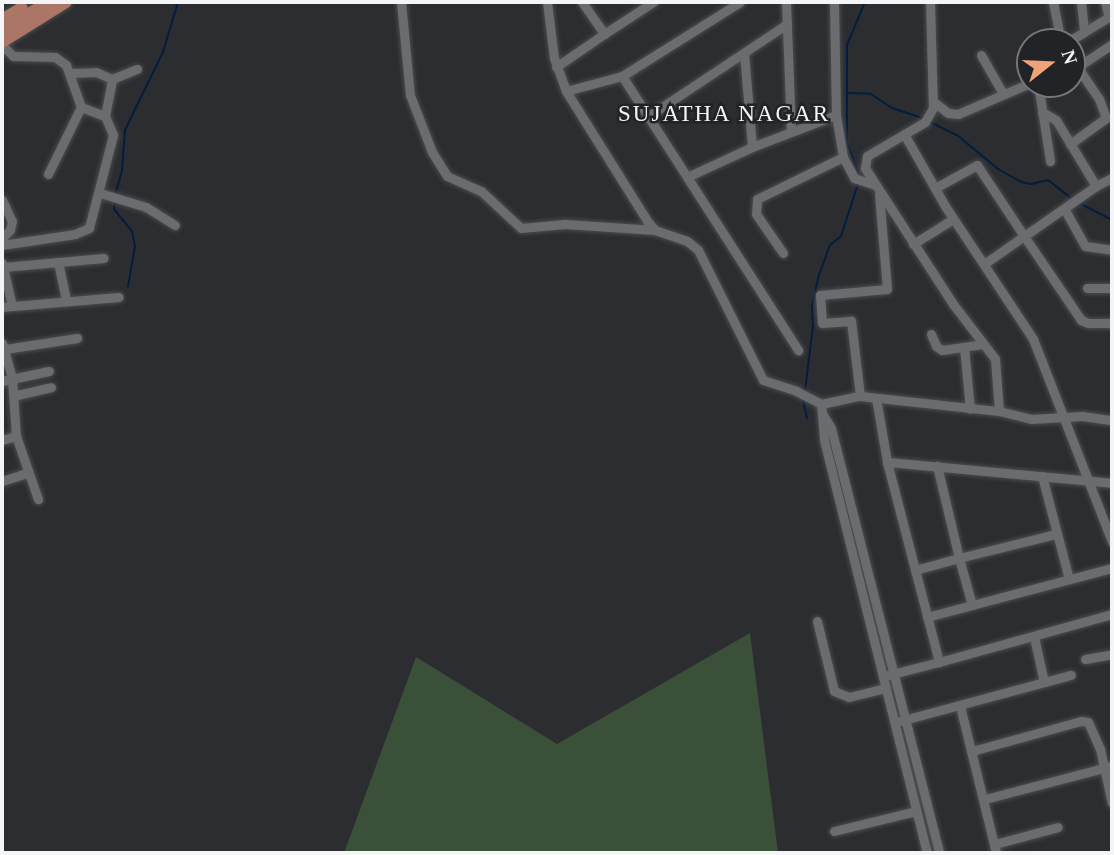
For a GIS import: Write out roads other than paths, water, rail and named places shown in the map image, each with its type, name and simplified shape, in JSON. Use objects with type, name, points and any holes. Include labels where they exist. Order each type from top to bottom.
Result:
[{"type":"main road","points":[[2,20],[33,2]]},
{"type":"main road","points":[[2,30],[48,2]]},
{"type":"main road","points":[[2,44],[66,2]]},
{"type":"street","points":[[401,2],[410,94],[432,152],[447,176],[481,191],[521,228],[565,224],[655,230],[687,241],[698,250],[761,378],[769,385],[804,396],[821,409],[824,440],[900,721],[939,853]]},
{"type":"street","points":[[547,2],[556,66],[566,91],[655,230]]},
{"type":"street","points":[[582,2],[604,34]]},
{"type":"street","points":[[556,66],[653,2]]},
{"type":"street","points":[[718,2],[724,12]]},
{"type":"street","points":[[566,91],[622,76],[740,2]]},
{"type":"street","points":[[786,2],[791,131]]},
{"type":"street","points":[[834,2],[836,115],[844,158],[858,180],[876,188]]},
{"type":"street","points":[[930,2],[934,102],[927,118],[867,156],[865,168],[913,244],[996,365],[999,411]]},
{"type":"street","points":[[1053,2],[1058,28]]},
{"type":"street","points":[[1081,2],[1084,28]]},
{"type":"street","points":[[1086,31],[1110,16],[1105,2]]},
{"type":"street","points":[[647,117],[787,24]]},
{"type":"street","points":[[2,44],[13,56],[55,57],[66,65],[71,73],[81,107],[48,174]]},
{"type":"street","points":[[1086,59],[1112,44]]},
{"type":"street","points":[[744,54],[752,147]]},
{"type":"street","points":[[981,55],[1002,92]]},
{"type":"street","points":[[71,73],[96,72],[112,79],[137,69]]},
{"type":"street","points":[[622,76],[798,351]]},
{"type":"street","points":[[2,245],[85,231],[91,224],[104,194],[113,135],[105,116],[112,79]]},
{"type":"street","points":[[1070,144],[1106,118],[1099,99],[1086,82]]},
{"type":"street","points":[[934,102],[955,114],[1016,88]]},
{"type":"street","points":[[1040,98],[1049,161]]},
{"type":"street","points":[[81,107],[105,116]]},
{"type":"street","points":[[1042,112],[1054,117],[1096,186]]},
{"type":"street","points":[[687,177],[752,147],[836,115]]},
{"type":"street","points":[[904,134],[953,219],[1033,339],[1112,542]]},
{"type":"street","points":[[783,253],[757,214],[757,199],[844,158]]},
{"type":"street","points":[[935,188],[978,165],[1081,320],[1088,323],[1112,323]]},
{"type":"street","points":[[984,264],[1096,186],[1112,178]]},
{"type":"street","points":[[860,396],[851,321],[822,323],[820,295],[887,289],[876,188]]},
{"type":"street","points":[[104,194],[146,207],[175,225]]},
{"type":"street","points":[[2,200],[12,220],[10,230],[2,238]]},
{"type":"street","points":[[1073,204],[1085,246],[1112,250]]},
{"type":"street","points":[[913,244],[953,219]]},
{"type":"street","points":[[104,258],[2,265],[7,306],[119,298]]},
{"type":"street","points":[[58,262],[66,300]]},
{"type":"street","points":[[1087,288],[1112,288]]},
{"type":"street","points":[[931,334],[939,349],[983,344]]},
{"type":"street","points":[[38,499],[16,436],[13,396],[7,380],[3,346],[77,338]]},
{"type":"street","points":[[964,347],[970,409]]},
{"type":"street","points":[[7,380],[49,370]]},
{"type":"street","points":[[13,396],[51,387]]},
{"type":"street","points":[[821,409],[860,396],[999,411],[1031,419],[1082,416],[1112,420]]},
{"type":"street","points":[[876,398],[887,462],[939,662]]},
{"type":"street","points":[[2,440],[16,436]]},
{"type":"street","points":[[887,462],[1112,483]]},
{"type":"street","points":[[937,466],[972,605]]},
{"type":"street","points":[[2,481],[29,472]]},
{"type":"street","points":[[1042,476],[1069,579]]},
{"type":"street","points":[[915,570],[1056,534]]},
{"type":"street","points":[[927,617],[1112,568]]},
{"type":"street","points":[[888,675],[1112,614]]},
{"type":"street","points":[[817,621],[834,691],[849,697],[886,688]]},
{"type":"street","points":[[1034,637],[1044,682]]},
{"type":"street","points":[[1085,659],[1112,654]]},
{"type":"street","points":[[888,675],[886,688],[900,721],[926,853]]},
{"type":"street","points":[[900,721],[1070,675]]},
{"type":"street","points":[[960,706],[996,849],[1058,827]]},
{"type":"street","points":[[972,751],[1088,722],[1109,767],[1112,803]]},
{"type":"street","points":[[985,799],[1109,767]]},
{"type":"street","points":[[834,831],[916,811]]},
{"type":"waterway","points":[[115,195],[122,170],[125,130],[163,52],[178,2]]},
{"type":"waterway","points":[[859,175],[847,142],[847,45],[865,2]]},
{"type":"waterway","points":[[848,93],[871,94],[892,108],[923,118]]},
{"type":"waterway","points":[[928,121],[957,135],[998,169],[1021,182],[1031,184],[1048,180],[1071,198]]},
{"type":"waterway","points":[[805,391],[813,326],[812,305],[819,275],[830,245],[841,236],[858,184]]},
{"type":"waterway","points":[[115,200],[114,209],[132,231],[135,246],[128,286]]},
{"type":"waterway","points":[[1079,203],[1112,220]]},
{"type":"waterway","points":[[803,400],[807,419]]},
{"type":"district","name":"SUJATHA NAGAR","points":[[724,114]]}]
